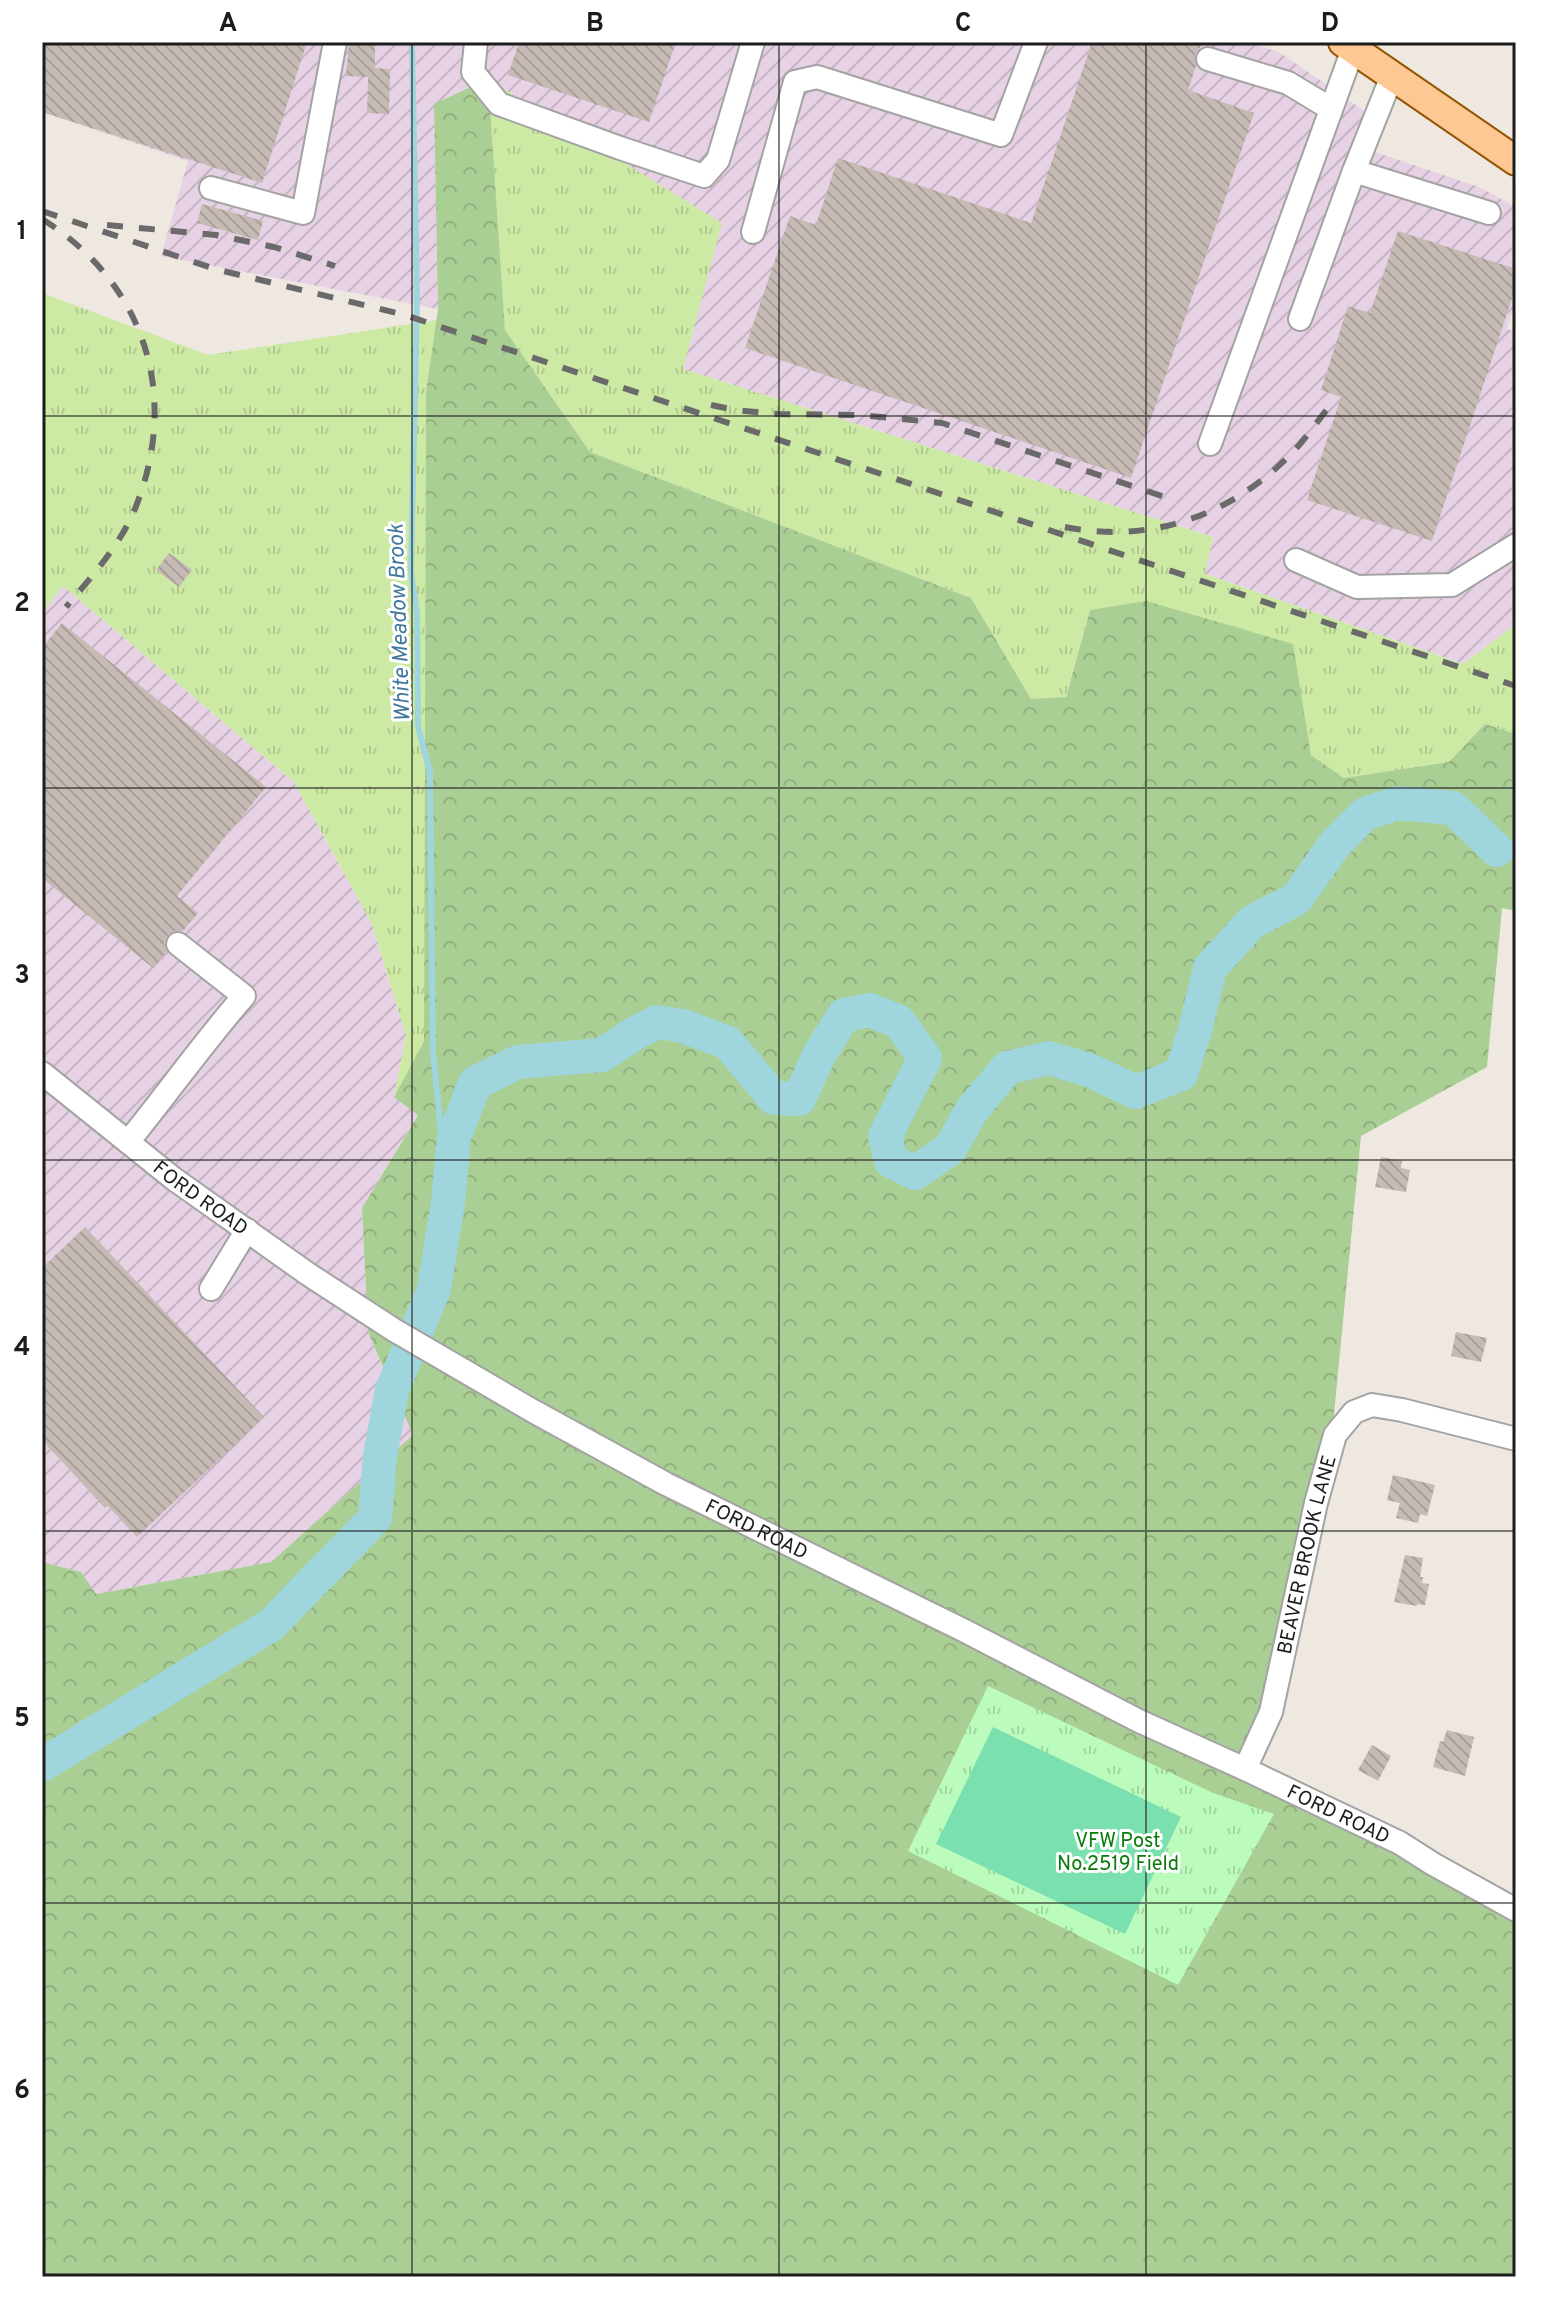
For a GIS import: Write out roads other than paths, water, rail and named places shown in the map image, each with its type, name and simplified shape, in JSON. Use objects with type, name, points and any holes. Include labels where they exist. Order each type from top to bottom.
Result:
[{"type":"main road","points":[[1348,45],[1516,161]]},
{"type":"street","points":[[211,188],[303,213],[335,42]]},
{"type":"street","points":[[476,42],[473,72],[499,104],[704,176],[718,160],[753,42]]},
{"type":"street","points":[[753,232],[795,82],[817,77],[1001,135],[1036,42]]},
{"type":"street","points":[[1210,444],[1331,109],[1348,45]]},
{"type":"street","points":[[1208,59],[1288,83],[1331,109]]},
{"type":"street","points":[[1300,319],[1392,76]]},
{"type":"street","points":[[1354,171],[1489,213]]},
{"type":"street","points":[[1296,560],[1357,587],[1452,585],[1516,545]]},
{"type":"street","points":[[128,1142],[176,1084],[205,1041],[244,996],[178,944]]},
{"type":"street","name":"FORD ROAD","points":[[42,1073],[128,1142],[308,1274],[394,1330],[533,1411],[666,1484],[963,1630],[1139,1721],[1400,1843],[1516,1910]]},
{"type":"street","points":[[211,1289],[247,1230]]},
{"type":"street","name":"BEAVER BROOK LANE","points":[[1245,1769],[1271,1712],[1316,1503],[1335,1435],[1354,1412],[1372,1405],[1516,1439]]},
{"type":"waterway","name":"White Meadow Brook","points":[[412,42],[417,299],[411,572],[417,613],[418,727],[430,772],[433,1053],[448,1202]]},
{"type":"waterway","points":[[42,1765],[271,1625],[375,1518],[380,1456],[392,1390],[434,1289],[448,1202],[454,1137],[475,1083],[518,1062],[602,1055],[657,1022],[683,1026],[728,1043],[774,1098],[799,1099],[819,1055],[844,1015],[870,1010],[899,1022],[925,1058],[885,1136],[891,1161],[915,1173],[950,1149],[972,1110],[1007,1068],[1049,1058],[1089,1070],[1136,1092],[1181,1074],[1210,968],[1252,922],[1296,899],[1335,844],[1365,814],[1397,803],[1453,808],[1497,850]]},
{"type":"railway","points":[[42,211],[215,269],[405,315],[1516,686]]},
{"type":"railway","points":[[42,219],[77,245],[105,274],[128,307],[143,342],[152,380],[154,419],[150,460],[138,501],[116,544],[66,607]]},
{"type":"railway","points":[[107,225],[216,235],[274,247],[335,266]]},
{"type":"railway","points":[[711,405],[778,414],[861,415],[942,423],[1177,501]]},
{"type":"railway","points":[[1065,527],[1128,532],[1158,528],[1215,509],[1267,476],[1295,450],[1329,407]]},
{"type":"park label","name":"VFW Post No.2519 Field","points":[[1118,1852]]}]
